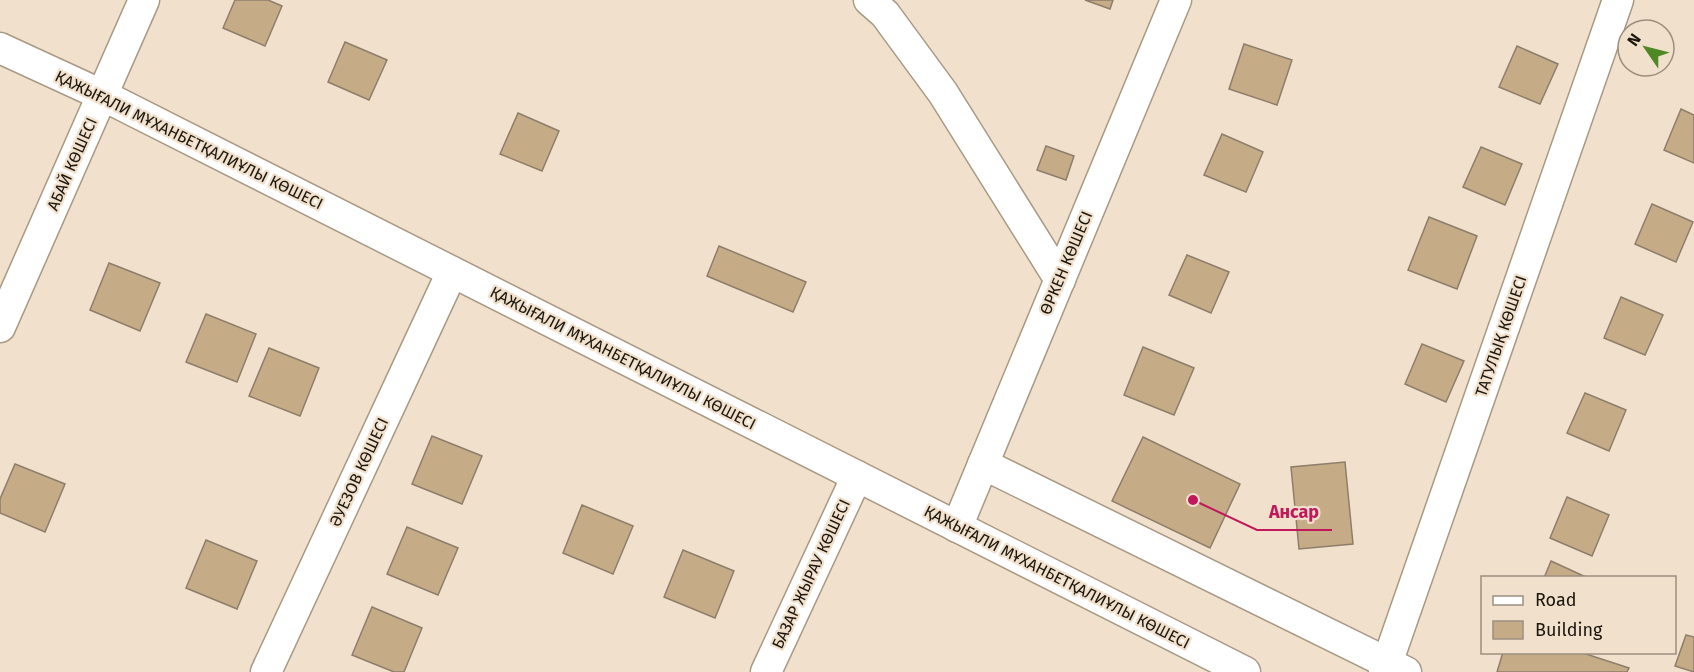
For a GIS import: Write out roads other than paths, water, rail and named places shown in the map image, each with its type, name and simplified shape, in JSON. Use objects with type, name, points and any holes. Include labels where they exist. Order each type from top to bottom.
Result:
[{"type":"street","name":"АБАЙ КӨШЕСІ","points":[[0,327],[144,0]]},
{"type":"street","points":[[869,0],[885,14],[943,93],[1060,280]]},
{"type":"street","name":"ӨРКЕН КӨШЕСІ","points":[[957,527],[1176,0]]},
{"type":"street","name":"ТАТУЛЫҚ КӨШЕСІ","points":[[1393,669],[1618,0]]},
{"type":"street","name":"ҚАЖЫҒАЛИ МҰХАНБЕТҚАЛИҰЛЫ КӨШЕСІ","points":[[0,48],[102,96],[1241,671]]},
{"type":"street","name":"ӘУЕЗОВ КӨШЕСІ","points":[[266,672],[452,272]]},
{"type":"street","points":[[983,464],[1393,669]]},
{"type":"street","name":"БАЗАР ЖЫРАУ КӨШЕСІ","points":[[766,672],[857,476]]},
{"type":"place","name":"Ансар","points":[[1193,500]]}]
